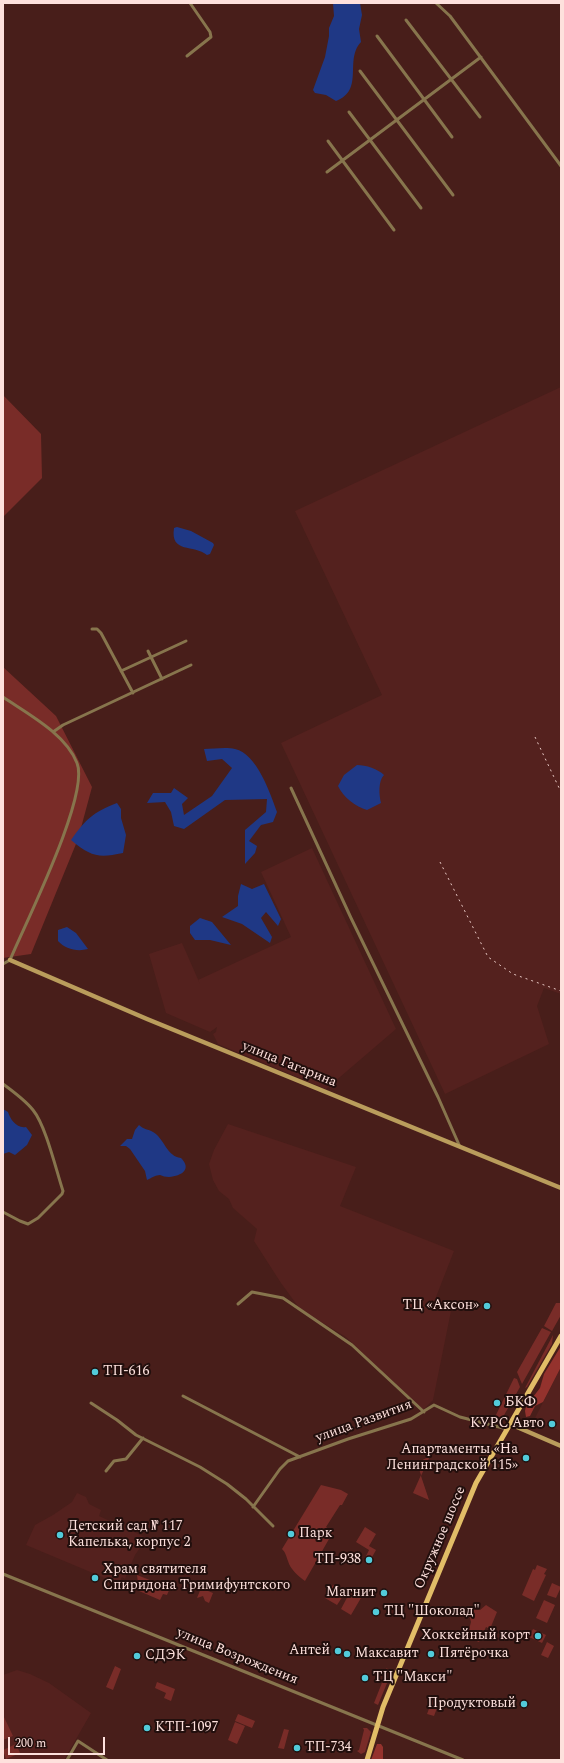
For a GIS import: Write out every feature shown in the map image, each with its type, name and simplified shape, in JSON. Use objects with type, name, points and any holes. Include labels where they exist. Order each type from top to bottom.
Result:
[{"type":"main road","name":"Окружное шоссе","points":[[367,1760],[376,1725],[474,1488],[561,1336]]},
{"type":"street","points":[[187,56],[205,44],[211,37],[210,32],[190,3]]},
{"type":"street","points":[[436,3],[450,16],[561,166]]},
{"type":"street","points":[[406,20],[480,117]]},
{"type":"street","points":[[377,36],[452,137]]},
{"type":"street","points":[[327,172],[481,57]]},
{"type":"street","points":[[360,71],[453,195]]},
{"type":"street","points":[[349,112],[421,208]]},
{"type":"street","points":[[328,141],[394,230]]},
{"type":"street","points":[[92,629],[101,633],[134,693]]},
{"type":"street","points":[[121,671],[186,641]]},
{"type":"street","points":[[148,651],[162,679]]},
{"type":"street","points":[[53,732],[63,725],[191,665]]},
{"type":"street","points":[[3,697],[53,732],[72,754],[78,764],[79,775],[76,797],[63,839],[10,960],[3,964]]},
{"type":"street","points":[[291,788],[351,918],[438,1097],[460,1147]]},
{"type":"street","name":"улица Гагарина","points":[[10,960],[147,1019],[561,1188]]},
{"type":"street","points":[[3,1084],[34,1110],[41,1122],[63,1191],[62,1194],[38,1218],[28,1224],[3,1212]]},
{"type":"street","points":[[238,1304],[252,1292],[260,1292],[284,1298],[352,1345],[424,1412]]},
{"type":"street","points":[[183,1396],[300,1457]]},
{"type":"street","points":[[91,1403],[143,1438],[200,1467],[235,1490],[273,1526]]},
{"type":"street","name":"улица Развития","points":[[253,1507],[284,1464],[300,1457],[412,1419],[434,1405],[460,1417],[507,1429]]},
{"type":"street","points":[[510,1424],[561,1446]]},
{"type":"street","points":[[106,1471],[114,1461],[126,1458],[143,1438]]},
{"type":"street","name":"улица Возрождения","points":[[3,1575],[463,1760]]},
{"type":"street","points":[[67,1760],[78,1741],[107,1760]]},
{"type":"shaded area","points":[[561,387],[561,994],[544,988],[537,1006],[549,1044],[445,1094],[281,743],[382,695],[295,511]]},
{"type":"shaded area","points":[[3,395],[41,434],[42,478],[4,516],[3,523]]},
{"type":"shaded area","points":[[3,667],[56,716],[92,787],[78,839],[31,954],[3,958]]},
{"type":"shaded area","points":[[312,848],[396,1029],[326,1089],[218,1044],[213,1034],[216,1032],[217,1027],[210,1032],[166,1013],[149,954],[182,943],[198,980],[291,937],[261,872]]},
{"type":"shaded area","points":[[228,1124],[356,1167],[340,1206],[454,1251],[436,1297],[445,1302],[451,1311],[433,1400],[422,1411],[346,1337],[300,1309],[281,1283],[254,1241],[257,1229],[233,1208],[229,1199],[219,1191],[213,1180],[209,1164],[214,1150]]},
{"type":"shaded area","points":[[556,1303],[561,1303],[561,1315],[552,1331],[544,1326]]},
{"type":"shaded area","points":[[542,1328],[551,1332],[522,1384],[517,1372]]},
{"type":"shaded area","points":[[553,1335],[552,1344],[525,1388]]},
{"type":"shaded area","points":[[561,1346],[561,1367],[543,1402],[535,1406],[530,1416],[526,1417],[526,1406],[540,1388],[544,1374]]},
{"type":"shaded area","points":[[561,1367],[561,1431],[534,1420]]},
{"type":"shaded area","points":[[514,1378],[517,1379],[520,1387],[499,1424],[494,1419]]},
{"type":"shaded area","points":[[430,1456],[421,1476],[429,1500],[413,1493],[421,1475],[417,1463]]},
{"type":"shaded area","points":[[321,1485],[341,1490],[348,1494],[326,1527],[333,1532],[305,1581],[293,1570],[282,1549]]},
{"type":"shaded area","points":[[77,1493],[86,1497],[89,1504],[101,1510],[99,1516],[147,1538],[135,1555],[125,1579],[122,1577],[119,1584],[26,1545],[35,1525],[72,1502]]},
{"type":"shaded area","points":[[365,1527],[376,1534],[369,1546],[376,1550],[371,1559],[366,1556],[369,1550],[356,1542]]},
{"type":"shaded area","points":[[537,1565],[547,1569],[544,1574],[546,1575],[534,1601],[522,1595],[533,1569],[535,1570]]},
{"type":"shaded area","points":[[137,1575],[170,1588],[167,1595],[163,1594],[160,1600],[139,1591]]},
{"type":"shaded area","points":[[552,1583],[561,1587],[556,1598],[547,1595]]},
{"type":"shaded area","points":[[333,1585],[345,1593],[337,1605],[325,1598]]},
{"type":"shaded area","points":[[201,1588],[213,1593],[209,1603],[205,1601],[203,1596],[197,1598]]},
{"type":"shaded area","points":[[360,1588],[365,1591],[351,1615],[341,1609],[350,1592],[356,1595]]},
{"type":"shaded area","points":[[544,1600],[555,1605],[547,1623],[536,1618]]},
{"type":"shaded area","points":[[486,1605],[497,1612],[490,1629],[486,1627],[479,1642],[467,1637],[471,1622],[469,1614],[473,1608],[480,1610]]},
{"type":"shaded area","name":"Хоккейный корт","points":[[533,1629],[546,1635],[542,1643],[529,1637]]},
{"type":"shaded area","points":[[547,1642],[554,1646],[548,1658],[541,1655]]},
{"type":"shaded area","points":[[115,1666],[121,1669],[113,1690],[106,1687]]},
{"type":"shaded area","points":[[386,1668],[392,1671],[378,1705],[374,1703],[387,1670]]},
{"type":"shaded area","points":[[17,1670],[49,1683],[91,1713],[64,1760],[4,1760],[3,1675]]},
{"type":"shaded area","points":[[157,1682],[175,1689],[171,1701],[164,1698],[166,1693],[155,1688]]},
{"type":"shaded area","points":[[433,1698],[440,1700],[434,1716],[427,1714]]},
{"type":"shaded area","points":[[238,1714],[255,1721],[252,1728],[235,1721]]},
{"type":"shaded area","points":[[3,1715],[13,1736],[3,1740]]},
{"type":"shaded area","points":[[235,1722],[245,1726],[237,1744],[228,1740]]},
{"type":"shaded area","points":[[363,1728],[367,1728],[371,1732],[365,1752],[361,1754],[357,1751],[359,1750],[364,1730]]},
{"type":"shaded area","points":[[284,1729],[289,1730],[284,1749],[278,1748]]},
{"type":"shaded area","points":[[16,1744],[20,1753],[6,1759],[3,1750]]},
{"type":"shaded area","points":[[377,1744],[381,1744],[383,1747],[383,1760],[371,1760]]},
{"type":"water","points":[[333,3],[360,3],[362,15],[359,29],[361,42],[356,49],[354,57],[350,90],[345,96],[336,101],[326,95],[315,93],[313,90],[325,57],[329,28],[334,16]]},
{"type":"water","points":[[177,527],[191,531],[213,543],[214,545],[210,554],[207,555],[179,545],[174,536],[174,528]]},
{"type":"water","points":[[224,748],[235,749],[243,752],[250,758],[262,775],[271,795],[277,812],[273,822],[261,825],[249,841],[257,846],[255,853],[245,864],[245,830],[266,812],[267,799],[225,800],[184,829],[174,826],[171,812],[165,802],[147,803],[153,793],[171,793],[174,788],[188,798],[182,804],[184,815],[212,796],[232,768],[222,759],[207,761],[204,749]]},
{"type":"water","points":[[357,765],[372,768],[384,775],[380,784],[379,792],[381,803],[367,810],[350,801],[338,786],[344,775]]},
{"type":"water","points":[[117,803],[121,809],[121,818],[126,835],[123,853],[101,856],[96,855],[84,850],[71,840],[90,817]]},
{"type":"water","points":[[241,884],[252,889],[264,884],[281,919],[278,926],[266,912],[261,918],[272,937],[270,943],[242,924],[222,917],[238,906],[238,896]]},
{"type":"water","points":[[200,918],[212,922],[231,945],[210,940],[195,940],[190,933],[190,926]]},
{"type":"water","points":[[67,927],[76,933],[88,949],[72,949],[64,946],[58,941],[58,930]]},
{"type":"water","points":[[3,1109],[8,1112],[14,1123],[26,1127],[32,1135],[27,1145],[15,1155],[9,1152],[3,1154]]},
{"type":"water","points":[[139,1125],[157,1135],[172,1154],[181,1158],[186,1165],[184,1171],[174,1176],[168,1177],[158,1175],[147,1180],[145,1171],[130,1149],[126,1146],[120,1146],[127,1139],[132,1139],[135,1130]]},
{"type":"railway","points":[[535,737],[561,792]]},
{"type":"railway","points":[[440,862],[488,957],[513,974],[561,991]]},
{"type":"place","name":"ТЦ «Аксон»","points":[[487,1306]]},
{"type":"place","name":"ТП-616","points":[[95,1372]]},
{"type":"place","name":"БКФ","points":[[497,1403]]},
{"type":"place","name":"КУРС Авто","points":[[552,1424]]},
{"type":"place","name":"Апартаменты «На Ленинградской 115»","points":[[526,1458]]},
{"type":"place","name":"Парк","points":[[291,1534]]},
{"type":"place","name":"Детский сад № 117 Капелька, корпус 2","points":[[60,1535]]},
{"type":"place","name":"ТП-938","points":[[369,1560]]},
{"type":"place","name":"Храм святителя Спиридона Тримифунтского","points":[[95,1578]]},
{"type":"place","name":"Магнит","points":[[384,1593]]},
{"type":"place","name":"ТЦ \"Шоколад\"","points":[[376,1612]]},
{"type":"place","name":"Хоккейный корт","points":[[538,1636]]},
{"type":"place","name":"Антей","points":[[338,1651]]},
{"type":"place","name":"Максавит","points":[[347,1654]]},
{"type":"place","name":"Пятёрочка","points":[[431,1654]]},
{"type":"place","name":"СДЭК","points":[[137,1656]]},
{"type":"place","name":"ТЦ \"Макси\"","points":[[365,1678]]},
{"type":"place","name":"Продуктовый","points":[[524,1704]]},
{"type":"place","name":"КТП-1097","points":[[147,1728]]},
{"type":"place","name":"ТП-734","points":[[297,1748]]}]
